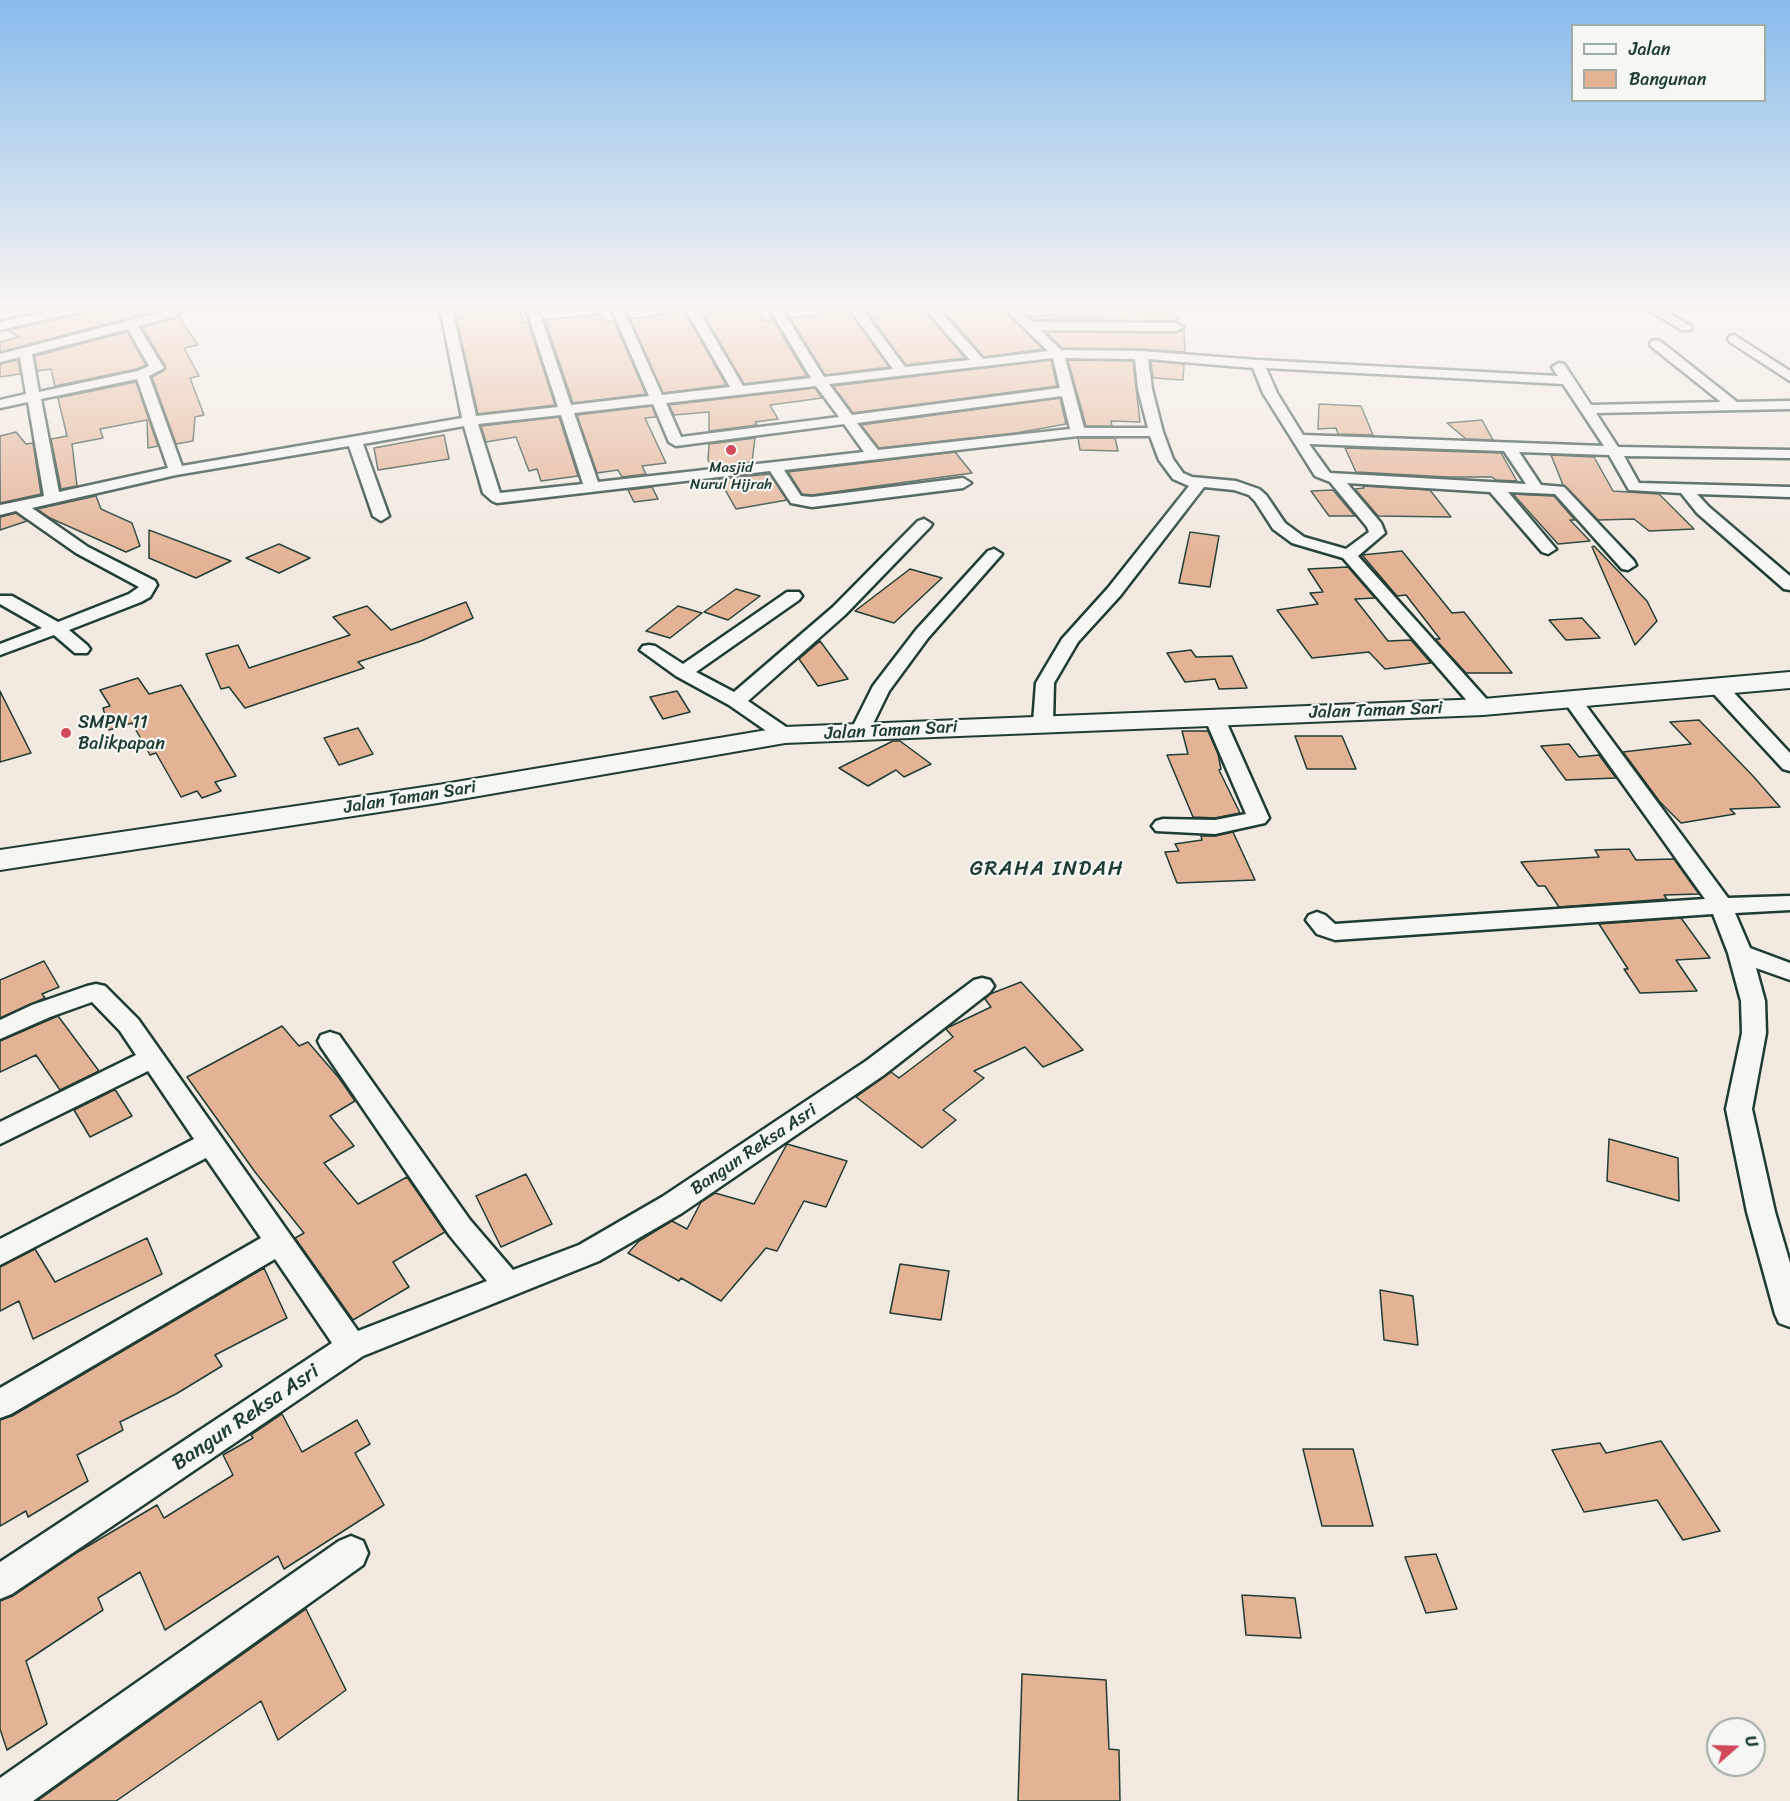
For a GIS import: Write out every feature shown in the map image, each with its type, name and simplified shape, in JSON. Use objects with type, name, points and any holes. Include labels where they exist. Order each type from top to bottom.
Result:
[{"type":"street","points":[[32,392],[52,498]]},
{"type":"street","points":[[0,404],[56,392]]},
{"type":"street","points":[[148,392],[176,471]]},
{"type":"street","points":[[464,392],[470,421],[494,497],[505,498],[592,488],[683,458],[847,418],[1058,392]]},
{"type":"street","points":[[560,392],[592,488]]},
{"type":"street","points":[[655,392],[683,458]]},
{"type":"street","points":[[0,510],[176,471],[470,421],[739,392]]},
{"type":"street","points":[[828,392],[874,455]]},
{"type":"street","points":[[1067,392],[1078,432]]},
{"type":"street","points":[[1147,392],[1156,432],[1166,460],[1178,476],[1199,483],[1236,486],[1254,492],[1262,498],[1279,526],[1298,540],[1349,555],[1483,707]]},
{"type":"street","points":[[1270,392],[1320,473],[1334,477],[1398,483],[1493,485],[1559,490],[1628,565]]},
{"type":"street","points":[[1575,392],[1614,451],[1634,487],[1790,492]]},
{"type":"street","points":[[1716,392],[1734,406]]},
{"type":"street","points":[[1587,409],[1790,405]]},
{"type":"street","points":[[683,458],[775,467],[1078,432],[1156,432]]},
{"type":"street","points":[[1300,439],[1614,451],[1790,454]]},
{"type":"street","points":[[354,440],[381,516]]},
{"type":"street","points":[[1508,447],[1536,488]]},
{"type":"street","points":[[775,467],[796,500],[812,502],[963,483]]},
{"type":"street","points":[[1334,477],[1375,526],[1377,533],[1349,555]]},
{"type":"street","points":[[1043,723],[1045,683],[1071,639],[1114,592],[1199,483]]},
{"type":"street","points":[[1493,485],[1548,549]]},
{"type":"street","points":[[1685,489],[1703,510],[1790,585]]},
{"type":"street","points":[[0,650],[135,598],[144,593],[149,585],[82,550],[18,506]]},
{"type":"street","points":[[736,701],[839,611],[924,524]]},
{"type":"street","points":[[860,732],[880,690],[915,643],[994,554]]},
{"type":"street","points":[[683,672],[793,596]]},
{"type":"street","points":[[6,600],[56,628],[81,649]]},
{"type":"street","points":[[649,650],[736,701],[785,735]]},
{"type":"street","name":"Jalan Taman Sari","points":[[0,860],[438,794],[785,735],[1483,707],[1790,680]]},
{"type":"street","points":[[1717,686],[1790,765]]},
{"type":"street","points":[[1572,700],[1721,905],[1740,953],[1753,1001],[1754,1033],[1739,1109],[1761,1212],[1790,1314]]},
{"type":"street","points":[[1163,826],[1215,827],[1258,818],[1215,719]]},
{"type":"street","points":[[1317,920],[1325,929],[1335,932],[1721,905],[1790,903]]},
{"type":"street","points":[[1740,953],[1790,972]]},
{"type":"street","name":"Bangun Reksa Asri","points":[[0,1582],[352,1347],[590,1253],[672,1205],[875,1068],[982,986]]},
{"type":"street","points":[[0,1030],[41,1011],[96,992],[129,1025],[352,1347]]},
{"type":"street","points":[[330,1041],[460,1228],[508,1285]]},
{"type":"street","points":[[0,1134],[152,1058]]},
{"type":"street","points":[[0,1253],[210,1143]]},
{"type":"street","points":[[0,1404],[279,1242]]},
{"type":"street","points":[[0,1801],[351,1553]]},
{"type":"building","points":[[87,392],[139,392],[158,446],[148,448],[147,420],[100,429],[103,438],[72,444],[77,486],[61,489],[51,439],[67,436],[58,398]]},
{"type":"building","points":[[157,392],[195,392],[204,415],[195,417],[193,441],[176,444]]},
{"type":"building","points":[[473,392],[551,392],[555,405],[478,414]]},
{"type":"building","points":[[569,392],[645,392],[646,394],[573,403]]},
{"type":"building","points":[[780,392],[818,392],[822,398],[770,405],[778,419],[755,422],[757,425],[709,431],[709,412],[674,415],[669,405]]},
{"type":"building","points":[[837,392],[1011,392],[853,413]]},
{"type":"building","points":[[1077,392],[1137,392],[1140,422],[1111,421],[1112,426],[1086,426]]},
{"type":"building","points":[[1060,398],[1066,424],[1016,433],[879,448],[861,425]]},
{"type":"building","points":[[1319,404],[1361,406],[1373,435],[1338,434],[1336,428],[1318,429]]},
{"type":"building","points":[[652,406],[656,417],[645,418],[666,463],[642,466],[646,474],[622,477],[618,470],[597,473],[577,415]]},
{"type":"building","points":[[559,417],[578,476],[541,481],[537,469],[529,471],[516,437],[486,442],[481,426]]},
{"type":"building","points":[[1482,420],[1493,440],[1466,439],[1447,423]]},
{"type":"building","points":[[16,432],[26,444],[33,443],[41,494],[0,503],[0,436]]},
{"type":"building","points":[[444,435],[449,459],[378,470],[374,448]]},
{"type":"building","name":"Masjid Nurul Hijrah","points":[[755,438],[752,462],[712,467],[708,460],[709,444]]},
{"type":"building","points":[[1078,438],[1115,438],[1118,451],[1080,450]]},
{"type":"building","points":[[1345,448],[1501,453],[1517,481],[1496,480],[1492,477],[1356,472]]},
{"type":"building","points":[[955,452],[972,473],[812,495],[802,494],[788,472]]},
{"type":"building","points":[[1551,455],[1594,457],[1613,491],[1659,494],[1694,529],[1649,531],[1634,519],[1598,520],[1563,485]]},
{"type":"building","points":[[770,474],[787,500],[736,509],[719,479]]},
{"type":"building","points":[[1363,486],[1430,490],[1451,517],[1378,516],[1355,489],[1364,488]]},
{"type":"building","points":[[652,487],[658,499],[634,502],[628,490]]},
{"type":"building","points":[[1333,490],[1355,516],[1329,516],[1311,491]]},
{"type":"building","points":[[1513,494],[1554,496],[1575,520],[1570,520],[1590,541],[1558,544]]},
{"type":"building","points":[[96,496],[101,509],[132,523],[140,546],[126,552],[50,518],[37,509]]},
{"type":"building","points":[[16,513],[27,521],[0,530],[0,517]]},
{"type":"building","points":[[149,530],[231,561],[196,578],[149,558]]},
{"type":"building","points":[[1190,532],[1219,536],[1210,587],[1179,583]]},
{"type":"building","points":[[279,544],[310,558],[279,573],[246,558]]},
{"type":"building","points":[[1594,546],[1647,601],[1657,621],[1635,645],[1592,547]]},
{"type":"building","points":[[1402,551],[1452,613],[1464,612],[1512,673],[1466,673],[1435,639],[1440,639],[1406,595],[1397,596],[1362,555]]},
{"type":"building","points":[[1348,567],[1375,598],[1355,599],[1388,641],[1411,640],[1431,663],[1385,669],[1369,652],[1312,658],[1277,610],[1318,604],[1310,593],[1323,592],[1308,569]]},
{"type":"building","points":[[910,569],[942,578],[894,623],[855,611]]},
{"type":"building","points":[[736,589],[760,596],[728,620],[704,612]]},
{"type":"building","points":[[466,602],[473,618],[421,641],[358,662],[364,668],[245,708],[229,687],[221,689],[206,654],[238,645],[249,668],[350,635],[333,617],[367,606],[391,630]]},
{"type":"building","points":[[678,606],[702,613],[670,638],[646,631]]},
{"type":"building","points":[[1582,618],[1600,638],[1566,640],[1549,620]]},
{"type":"building","points":[[820,641],[848,679],[818,686],[799,659]]},
{"type":"building","points":[[1191,650],[1196,657],[1232,656],[1247,688],[1219,689],[1215,679],[1185,682],[1167,653]]},
{"type":"building","points":[[138,678],[149,694],[181,685],[236,776],[215,782],[221,791],[202,798],[197,791],[181,797],[156,753],[150,755],[132,723],[109,730],[103,708],[110,706],[100,690]]},
{"type":"building","points":[[0,691],[31,753],[0,762]]},
{"type":"building","points":[[677,691],[690,712],[663,719],[650,697]]},
{"type":"building","points":[[1699,720],[1780,807],[1730,809],[1735,814],[1681,823],[1660,802],[1623,752],[1691,744],[1670,722]]},
{"type":"building","points":[[358,728],[373,754],[339,765],[324,738]]},
{"type":"building","points":[[1182,731],[1208,731],[1218,754],[1221,769],[1219,770],[1240,813],[1215,818],[1193,817],[1167,755],[1188,754]]},
{"type":"building","points":[[1295,736],[1342,736],[1356,769],[1307,769]]},
{"type":"building","points":[[893,741],[900,741],[931,764],[904,777],[896,770],[868,786],[839,768]]},
{"type":"building","points":[[1569,744],[1579,757],[1599,755],[1616,778],[1566,780],[1541,746]]},
{"type":"building","points":[[1233,832],[1255,880],[1177,883],[1165,852],[1179,851],[1175,844],[1202,840],[1201,836]]},
{"type":"building","points":[[1629,849],[1636,860],[1674,859],[1699,894],[1664,895],[1667,899],[1559,907],[1545,886],[1538,886],[1521,862],[1599,857],[1595,850]]},
{"type":"building","points":[[1681,918],[1710,958],[1676,960],[1697,991],[1640,993],[1624,969],[1628,969],[1599,924]]},
{"type":"building","points":[[44,961],[59,987],[42,994],[45,998],[0,1018],[0,980]]},
{"type":"building","points":[[1021,982],[1083,1050],[1043,1067],[1025,1047],[974,1071],[984,1078],[943,1110],[956,1120],[922,1148],[856,1097],[891,1072],[899,1078],[953,1037],[946,1029],[991,1007],[985,999],[990,994]]},
{"type":"building","points":[[58,1016],[99,1071],[60,1090],[36,1055],[0,1072],[0,1041]]},
{"type":"building","points":[[282,1026],[299,1046],[308,1042],[339,1078],[355,1101],[330,1116],[354,1146],[324,1163],[358,1204],[407,1177],[445,1232],[393,1262],[409,1287],[353,1320],[295,1238],[304,1233],[255,1172],[187,1077]]},
{"type":"building","points":[[114,1090],[132,1116],[90,1137],[74,1110]]},
{"type":"building","points":[[1609,1139],[1678,1158],[1679,1201],[1607,1181]]},
{"type":"building","points":[[787,1144],[847,1161],[826,1207],[804,1201],[777,1251],[766,1248],[721,1301],[681,1278],[679,1281],[628,1253],[639,1241],[672,1221],[687,1229],[701,1202],[715,1193],[754,1204]]},
{"type":"building","points":[[526,1174],[552,1224],[501,1247],[476,1196]]},
{"type":"building","points":[[147,1238],[162,1274],[33,1339],[19,1301],[0,1311],[0,1267],[35,1249],[55,1282]]},
{"type":"building","points":[[900,1264],[949,1271],[941,1320],[890,1313]]},
{"type":"building","points":[[264,1268],[287,1318],[215,1355],[222,1366],[176,1394],[120,1422],[123,1430],[77,1455],[88,1481],[28,1517],[26,1511],[0,1526],[0,1420],[12,1416]]},
{"type":"building","points":[[1380,1290],[1413,1296],[1418,1345],[1384,1340]]},
{"type":"building","points":[[282,1414],[302,1452],[357,1420],[370,1444],[355,1453],[384,1505],[284,1569],[278,1556],[165,1630],[140,1572],[98,1598],[103,1610],[26,1661],[47,1724],[7,1750],[0,1729],[0,1601],[13,1596],[78,1552],[157,1505],[164,1518],[233,1475],[223,1455],[253,1438],[251,1435]]},
{"type":"building","points":[[1661,1441],[1720,1531],[1683,1540],[1657,1500],[1584,1512],[1552,1450],[1600,1443],[1606,1453]]},
{"type":"building","points":[[1303,1449],[1353,1449],[1373,1526],[1322,1526]]},
{"type":"building","points":[[1436,1554],[1457,1609],[1426,1613],[1405,1557]]},
{"type":"building","points":[[1242,1595],[1295,1598],[1301,1638],[1246,1635]]},
{"type":"building","points":[[306,1609],[346,1690],[278,1740],[261,1701],[116,1801],[37,1801]]},
{"type":"building","points":[[1022,1674],[1106,1680],[1109,1749],[1119,1750],[1120,1801],[1018,1801]]},
{"type":"place","name":"Masjid Nurul Hijrah","points":[[731,450]]},
{"type":"place","name":"SMPN 11 Balikpapan","points":[[66,733]]},
{"type":"district","name":"GRAHA INDAH","points":[[1047,870]]}]
